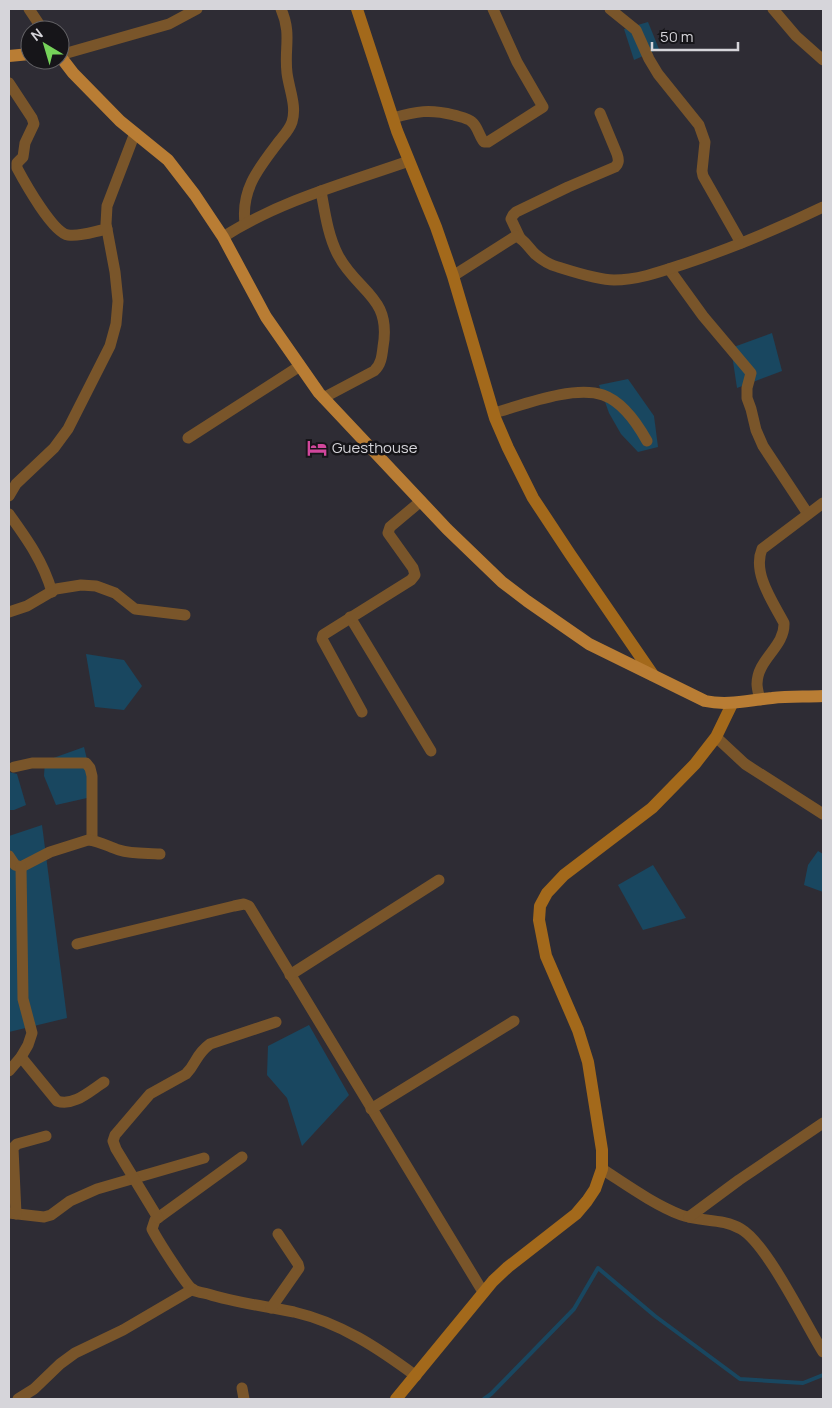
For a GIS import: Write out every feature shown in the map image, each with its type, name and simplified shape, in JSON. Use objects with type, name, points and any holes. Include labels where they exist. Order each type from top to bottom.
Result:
[{"type":"main road","points":[[357,9],[393,118],[436,227],[453,276],[494,413],[508,448],[533,498],[653,675]]},
{"type":"main road","points":[[70,68],[120,121],[168,160],[195,195],[223,237],[266,318],[323,398],[421,502],[502,582],[590,644],[705,700],[732,704],[760,700],[823,696]]},
{"type":"main road","points":[[396,1399],[483,1292],[508,1267],[576,1214],[591,1195],[602,1169],[602,1150],[588,1062],[578,1030],[546,956],[539,920],[540,906],[546,893],[564,875],[652,808],[695,764],[716,737],[732,704]]},
{"type":"street","points":[[29,9],[36,20]]},
{"type":"street","points":[[70,52],[168,24],[187,16],[196,9]]},
{"type":"street","points":[[245,223],[244,205],[246,191],[259,168],[286,133],[292,122],[294,106],[287,72],[288,32],[280,9]]},
{"type":"street","points":[[393,118],[428,110],[444,113],[471,121],[475,124],[484,142],[488,142],[543,107],[517,62],[493,9]]},
{"type":"street","points":[[610,9],[636,30],[658,74],[699,125],[704,134],[705,142],[703,176],[741,243]]},
{"type":"street","points":[[773,9],[796,36],[823,60]]},
{"type":"street","points":[[9,83],[34,124],[26,143],[24,157],[17,163],[17,168],[43,210],[61,233],[68,235],[107,228]]},
{"type":"street","points":[[600,114],[617,154],[618,165],[512,215],[511,219],[520,238],[536,255],[548,263],[600,278],[614,280],[632,278],[669,269],[741,243],[823,207]]},
{"type":"street","points":[[9,496],[16,484],[54,448],[73,420],[110,346],[116,324],[118,301],[107,228],[107,206],[135,133]]},
{"type":"street","points":[[223,237],[245,223],[292,201],[409,161]]},
{"type":"street","points":[[321,192],[336,252],[350,273],[376,300],[384,317],[385,329],[378,368],[323,398]]},
{"type":"street","points":[[453,276],[516,236],[520,238]]},
{"type":"street","points":[[669,269],[703,316],[751,373],[747,388],[747,398],[756,430],[763,446],[808,514]]},
{"type":"street","points":[[188,438],[300,366]]},
{"type":"street","points":[[494,413],[557,395],[601,394],[631,416],[647,441]]},
{"type":"street","points":[[362,712],[322,639],[326,632],[415,576],[413,568],[388,532],[390,527],[421,502]]},
{"type":"street","points":[[760,700],[757,684],[759,672],[785,630],[784,623],[763,581],[759,567],[759,556],[762,549],[823,503]]},
{"type":"street","points":[[9,514],[32,545],[42,563],[52,592]]},
{"type":"street","points":[[9,612],[27,606],[52,592],[81,585],[96,586],[115,593],[135,609],[185,615]]},
{"type":"street","points":[[350,617],[431,751]]},
{"type":"street","points":[[716,737],[745,764],[823,814]]},
{"type":"street","points":[[14,767],[32,763],[86,763],[90,768],[92,776],[92,840]]},
{"type":"street","points":[[9,856],[15,865],[21,867],[70,844],[92,840],[129,852],[160,854]]},
{"type":"street","points":[[9,1071],[21,1057],[32,1033],[24,999],[21,867]]},
{"type":"street","points":[[290,975],[439,880]]},
{"type":"street","points":[[77,944],[244,904],[249,906],[483,1292]]},
{"type":"street","points":[[371,1109],[514,1021]]},
{"type":"street","points":[[158,1218],[116,1149],[113,1141],[115,1135],[150,1094],[186,1074],[199,1053],[210,1044],[276,1022]]},
{"type":"street","points":[[21,1057],[58,1101],[62,1103],[72,1102],[104,1082]]},
{"type":"street","points":[[689,1217],[739,1180],[823,1123]]},
{"type":"street","points":[[46,1136],[18,1144],[13,1148],[12,1214],[44,1217],[51,1215],[82,1195],[104,1186],[204,1158]]},
{"type":"street","points":[[242,1158],[155,1220],[152,1230],[157,1240],[193,1290],[229,1301],[311,1317],[354,1334],[416,1376]]},
{"type":"street","points":[[602,1169],[668,1209],[689,1217],[733,1225],[742,1229],[752,1238],[770,1262],[822,1345]]},
{"type":"street","points":[[271,1308],[299,1268],[278,1234]]},
{"type":"street","points":[[18,1399],[34,1389],[60,1364],[75,1353],[123,1330],[193,1290]]},
{"type":"water","points":[[648,22],[659,49],[634,60],[624,29]]},
{"type":"water","points":[[772,333],[782,371],[737,388],[731,348]]},
{"type":"water","points":[[628,379],[654,416],[658,447],[638,452],[621,434],[609,413],[599,385]]},
{"type":"water","points":[[86,654],[124,660],[142,686],[124,710],[95,707]]},
{"type":"water","points":[[84,747],[90,772],[87,798],[56,805],[44,776],[45,761]]},
{"type":"water","points":[[9,772],[17,774],[26,805],[14,810],[9,810]]},
{"type":"water","points":[[42,825],[67,1018],[9,1032],[9,836]]},
{"type":"water","points":[[818,851],[823,854],[823,892],[804,885],[808,865]]},
{"type":"water","points":[[653,865],[686,918],[643,930],[618,885]]},
{"type":"water","points":[[309,1025],[349,1095],[302,1146],[287,1098],[267,1075],[268,1046]]},
{"type":"waterway","points":[[484,1399],[574,1309],[598,1268],[655,1316],[740,1379],[803,1383],[823,1375]]},
{"type":"place","name":"Guesthouse","points":[[317,448]]}]
